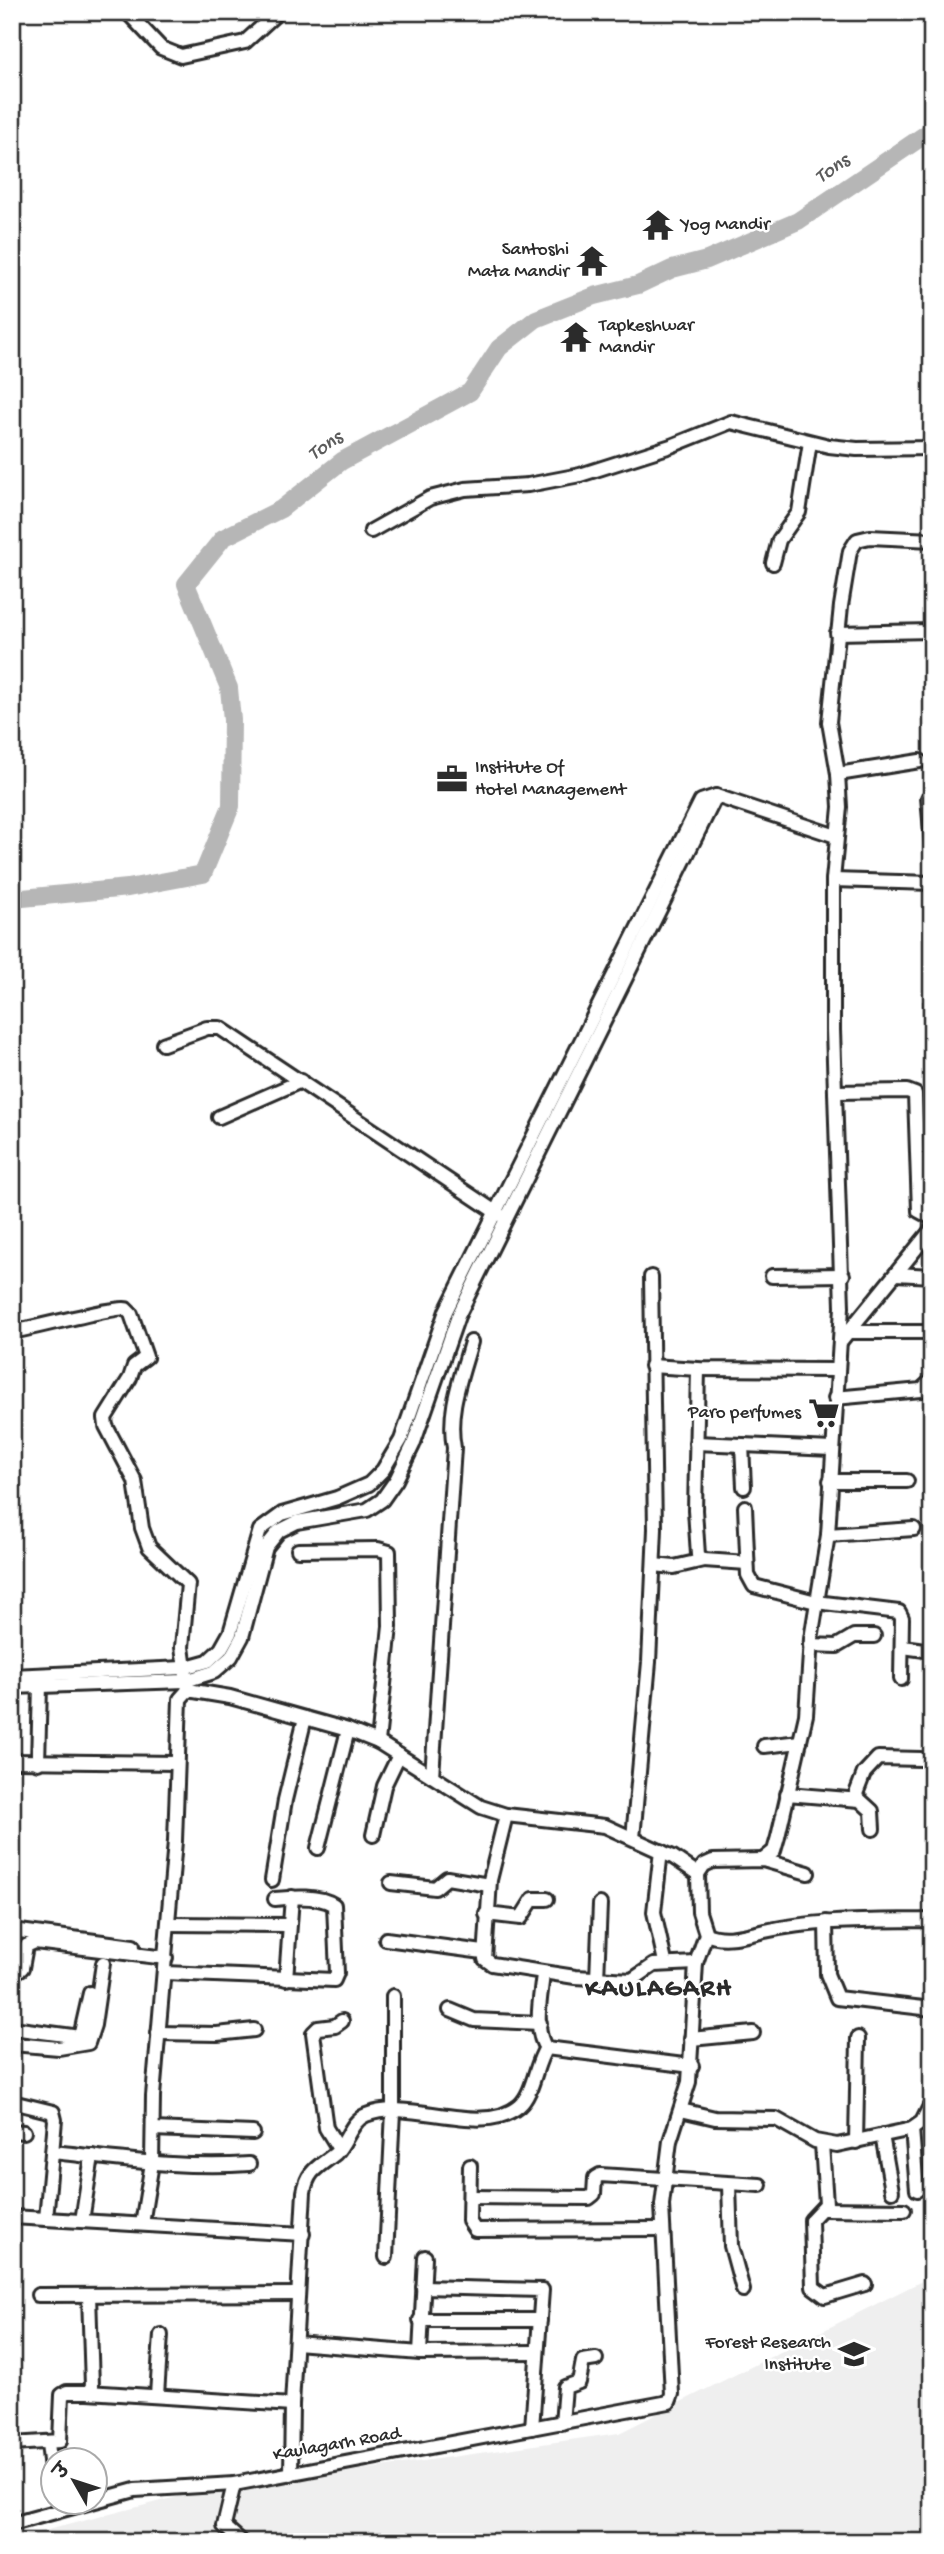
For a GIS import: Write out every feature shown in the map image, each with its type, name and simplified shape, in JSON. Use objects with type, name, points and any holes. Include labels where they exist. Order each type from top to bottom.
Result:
[{"type":"street","points":[[127,12],[161,48],[181,57],[245,42],[255,36],[278,12]]},
{"type":"street","points":[[372,531],[430,498],[465,489],[528,485],[580,475],[671,446],[732,422],[810,442],[857,449],[932,448]]},
{"type":"street","points":[[773,563],[779,541],[799,512],[810,442]]},
{"type":"street","points":[[763,1860],[774,1851],[806,1715],[810,1645],[828,1535],[836,1370],[840,1342],[843,1275],[835,1092],[833,880],[841,807],[829,722],[837,633],[850,551],[857,540],[870,537],[932,540]]},
{"type":"street","points":[[837,633],[931,631]]},
{"type":"street","points":[[838,774],[920,761]]},
{"type":"street","points":[[652,912],[701,801],[716,796],[836,836]]},
{"type":"street","points":[[186,1679],[221,1649],[230,1633],[260,1530],[282,1514],[358,1490],[383,1469],[401,1440],[446,1311],[501,1215],[652,912],[716,796]]},
{"type":"street","points":[[928,798],[932,842]]},
{"type":"street","points":[[833,880],[932,883]]},
{"type":"street","points":[[163,1044],[207,1028],[220,1028],[501,1215]]},
{"type":"street","points":[[219,1117],[301,1081]]},
{"type":"street","points":[[835,1092],[907,1091],[915,1094],[919,1211],[932,1218]]},
{"type":"street","points":[[12,1687],[186,1679],[214,1672],[231,1657],[242,1637],[266,1547],[279,1531],[298,1522],[367,1510],[382,1500],[396,1480],[413,1445],[458,1316],[501,1215]]},
{"type":"street","points":[[840,1342],[851,1332],[932,1229]]},
{"type":"street","points":[[896,1274],[932,1276]]},
{"type":"street","points":[[772,1276],[843,1275]]},
{"type":"street","points":[[633,1838],[649,1662],[654,1565],[656,1490],[651,1277]]},
{"type":"street","points":[[12,1332],[75,1320],[116,1307],[126,1309],[131,1314],[146,1357],[134,1366],[130,1378],[105,1418],[106,1426],[135,1481],[142,1528],[149,1547],[188,1584],[182,1631],[186,1679],[180,1699],[175,1841],[158,2034],[152,2163],[142,2224]]},
{"type":"street","points":[[851,1332],[932,1332]]},
{"type":"street","points":[[432,1776],[450,1534],[454,1448],[451,1422],[471,1342]]},
{"type":"street","points":[[651,1366],[836,1370]]},
{"type":"street","points":[[698,1369],[695,1535],[698,1555],[704,1560]]},
{"type":"street","points":[[835,1398],[921,1390],[932,1380]]},
{"type":"street","points":[[696,1443],[832,1449]]},
{"type":"street","points":[[743,1445],[744,1487]]},
{"type":"street","points":[[830,1481],[907,1481]]},
{"type":"street","points":[[745,1507],[750,1581],[758,1589],[816,1602],[899,1612],[902,1618],[903,1647],[901,1679]]},
{"type":"street","points":[[828,1535],[914,1529]]},
{"type":"street","points":[[298,1550],[378,1549],[389,1552],[390,1626],[378,1742]]},
{"type":"street","points":[[654,1565],[674,1567],[704,1560],[747,1563]]},
{"type":"street","points":[[810,1645],[840,1645],[854,1636],[874,1636]]},
{"type":"street","points":[[903,1647],[932,1651]]},
{"type":"street","points":[[12,1676],[186,1679],[230,1696],[378,1742],[481,1807],[506,1815],[592,1824],[661,1851],[698,1874]]},
{"type":"street","points":[[38,1763],[40,1685]]},
{"type":"street","points":[[272,1880],[285,1800],[305,1718]]},
{"type":"street","points":[[318,1848],[348,1731]]},
{"type":"street","points":[[764,1746],[800,1742]]},
{"type":"street","points":[[373,1835],[384,1786],[399,1755]]},
{"type":"street","points":[[854,1799],[864,1773],[878,1758],[921,1759]]},
{"type":"street","points":[[12,1761],[177,1763]]},
{"type":"street","points":[[787,1794],[854,1799],[870,1808],[873,1829]]},
{"type":"street","points":[[506,1815],[489,1885],[485,1959],[492,1964],[542,1973],[632,1980],[654,1965],[665,1962],[696,1963]]},
{"type":"street","points":[[661,1851],[654,1912],[665,1962]]},
{"type":"street","points":[[470,2166],[469,2221],[472,2228],[662,2229],[664,2177],[670,2141],[692,2066],[696,1963],[706,1934],[699,1912],[698,1874],[704,1865],[713,1861],[763,1860],[808,1873]]},
{"type":"street","points":[[391,1883],[435,1888],[447,1878],[489,1885]]},
{"type":"street","points":[[286,1979],[292,1897]]},
{"type":"street","points":[[165,1973],[330,1982],[337,1973],[334,1905],[327,1901],[292,1897],[275,1899]]},
{"type":"street","points":[[486,1914],[521,1918],[533,1899],[547,1899]]},
{"type":"street","points":[[597,1979],[600,1904]]},
{"type":"street","points":[[706,1934],[720,1937],[747,1935],[826,1922],[932,1920]]},
{"type":"street","points":[[826,1922],[827,1974],[837,1998],[932,2010]]},
{"type":"street","points":[[168,1924],[288,1925]]},
{"type":"street","points":[[12,1930],[146,1948]]},
{"type":"street","points":[[386,1939],[484,1952]]},
{"type":"street","points":[[12,1974],[22,1968],[29,1943],[100,1957],[166,1958]]},
{"type":"street","points":[[12,2028],[80,2037],[100,1957]]},
{"type":"street","points":[[12,2044],[59,2048],[88,2043],[94,2025],[100,1957]]},
{"type":"street","points":[[542,1973],[540,2022],[541,2038],[546,2048]]},
{"type":"street","points":[[386,2257],[393,2111],[393,1996]]},
{"type":"street","points":[[450,2010],[474,2020],[540,2022]]},
{"type":"street","points":[[339,2149],[326,2128],[313,2033],[318,2028],[335,2026],[342,2021]]},
{"type":"street","points":[[158,2034],[217,2034],[254,2030]]},
{"type":"street","points":[[691,2039],[753,2033]]},
{"type":"street","points":[[856,2142],[858,2038]]},
{"type":"street","points":[[546,2048],[692,2066]]},
{"type":"street","points":[[291,2474],[292,2405],[306,2182],[316,2165],[339,2149],[362,2117],[393,2111],[473,2118],[507,2114],[525,2099],[536,2066],[546,2048]]},
{"type":"street","points":[[12,2102],[53,2112],[54,2152],[46,2219]]},
{"type":"street","points":[[681,2110],[715,2118],[776,2119],[822,2144],[856,2142],[912,2129],[922,2122],[932,2102]]},
{"type":"street","points":[[153,2129],[253,2133]]},
{"type":"street","points":[[912,2129],[917,2190]]},
{"type":"street","points":[[882,2135],[892,2191]]},
{"type":"street","points":[[822,2144],[826,2198],[822,2209],[811,2220],[813,2287],[825,2296],[865,2284]]},
{"type":"street","points":[[54,2152],[152,2163],[220,2167],[249,2164]]},
{"type":"street","points":[[82,2221],[92,2156]]},
{"type":"street","points":[[470,2197],[589,2198],[594,2194],[597,2176],[664,2177],[729,2185],[760,2185]]},
{"type":"street","points":[[729,2185],[731,2246],[743,2290]]},
{"type":"street","points":[[822,2209],[904,2210]]},
{"type":"street","points":[[12,2217],[303,2234]]},
{"type":"street","name":"Kaulagarh Road","points":[[108,2496],[135,2490],[234,2484],[669,2402],[673,2394],[662,2229]]},
{"type":"street","points":[[420,2353],[425,2257]]},
{"type":"street","points":[[423,2287],[539,2290],[543,2294],[536,2353],[533,2428]]},
{"type":"street","points":[[38,2295],[298,2294]]},
{"type":"street","points":[[88,2392],[93,2381],[88,2331],[89,2295]]},
{"type":"street","points":[[420,2320],[540,2320]]},
{"type":"street","points":[[157,2395],[161,2335]]},
{"type":"street","points":[[296,2343],[420,2353],[536,2353]]},
{"type":"street","points":[[562,2423],[565,2387],[579,2382],[583,2361],[596,2359]]},
{"type":"street","points":[[12,2444],[61,2440],[62,2395],[67,2392],[157,2395],[292,2405]]},
{"type":"street","points":[[234,2484],[224,2526],[242,2542]]},
{"type":"street","name":"Kaulagarh Road","points":[[12,2524],[38,2514]]},
{"type":"shaded area","points":[[932,1001],[932,1045],[924,1045],[923,1002]]},
{"type":"shaded area","name":"Forest Research Institute","points":[[932,2276],[932,2542],[12,2542],[12,2539],[185,2495],[619,2433]]},
{"type":"waterway","name":"Tons","points":[[12,899],[128,888],[203,874],[231,806],[232,720],[229,688],[186,584],[223,538],[281,509],[342,461],[470,392],[499,348],[536,319],[594,296],[638,285],[672,269],[707,260],[798,221],[932,130]]},
{"type":"place","name":"Yog Mandir","points":[[658,225]]},
{"type":"place","name":"Santoshi Mata Mandir","points":[[592,261]]},
{"type":"place","name":"Tapkeshwar Mandir","points":[[576,337]]},
{"type":"place","name":"Institute Of Hotel Management","points":[[452,779]]},
{"type":"place","name":"Paro perfumes","points":[[824,1413]]},
{"type":"place","name":"Forest Research Institute","points":[[854,2354]]},
{"type":"district","name":"KAULAGARH","points":[[659,1990]]}]
